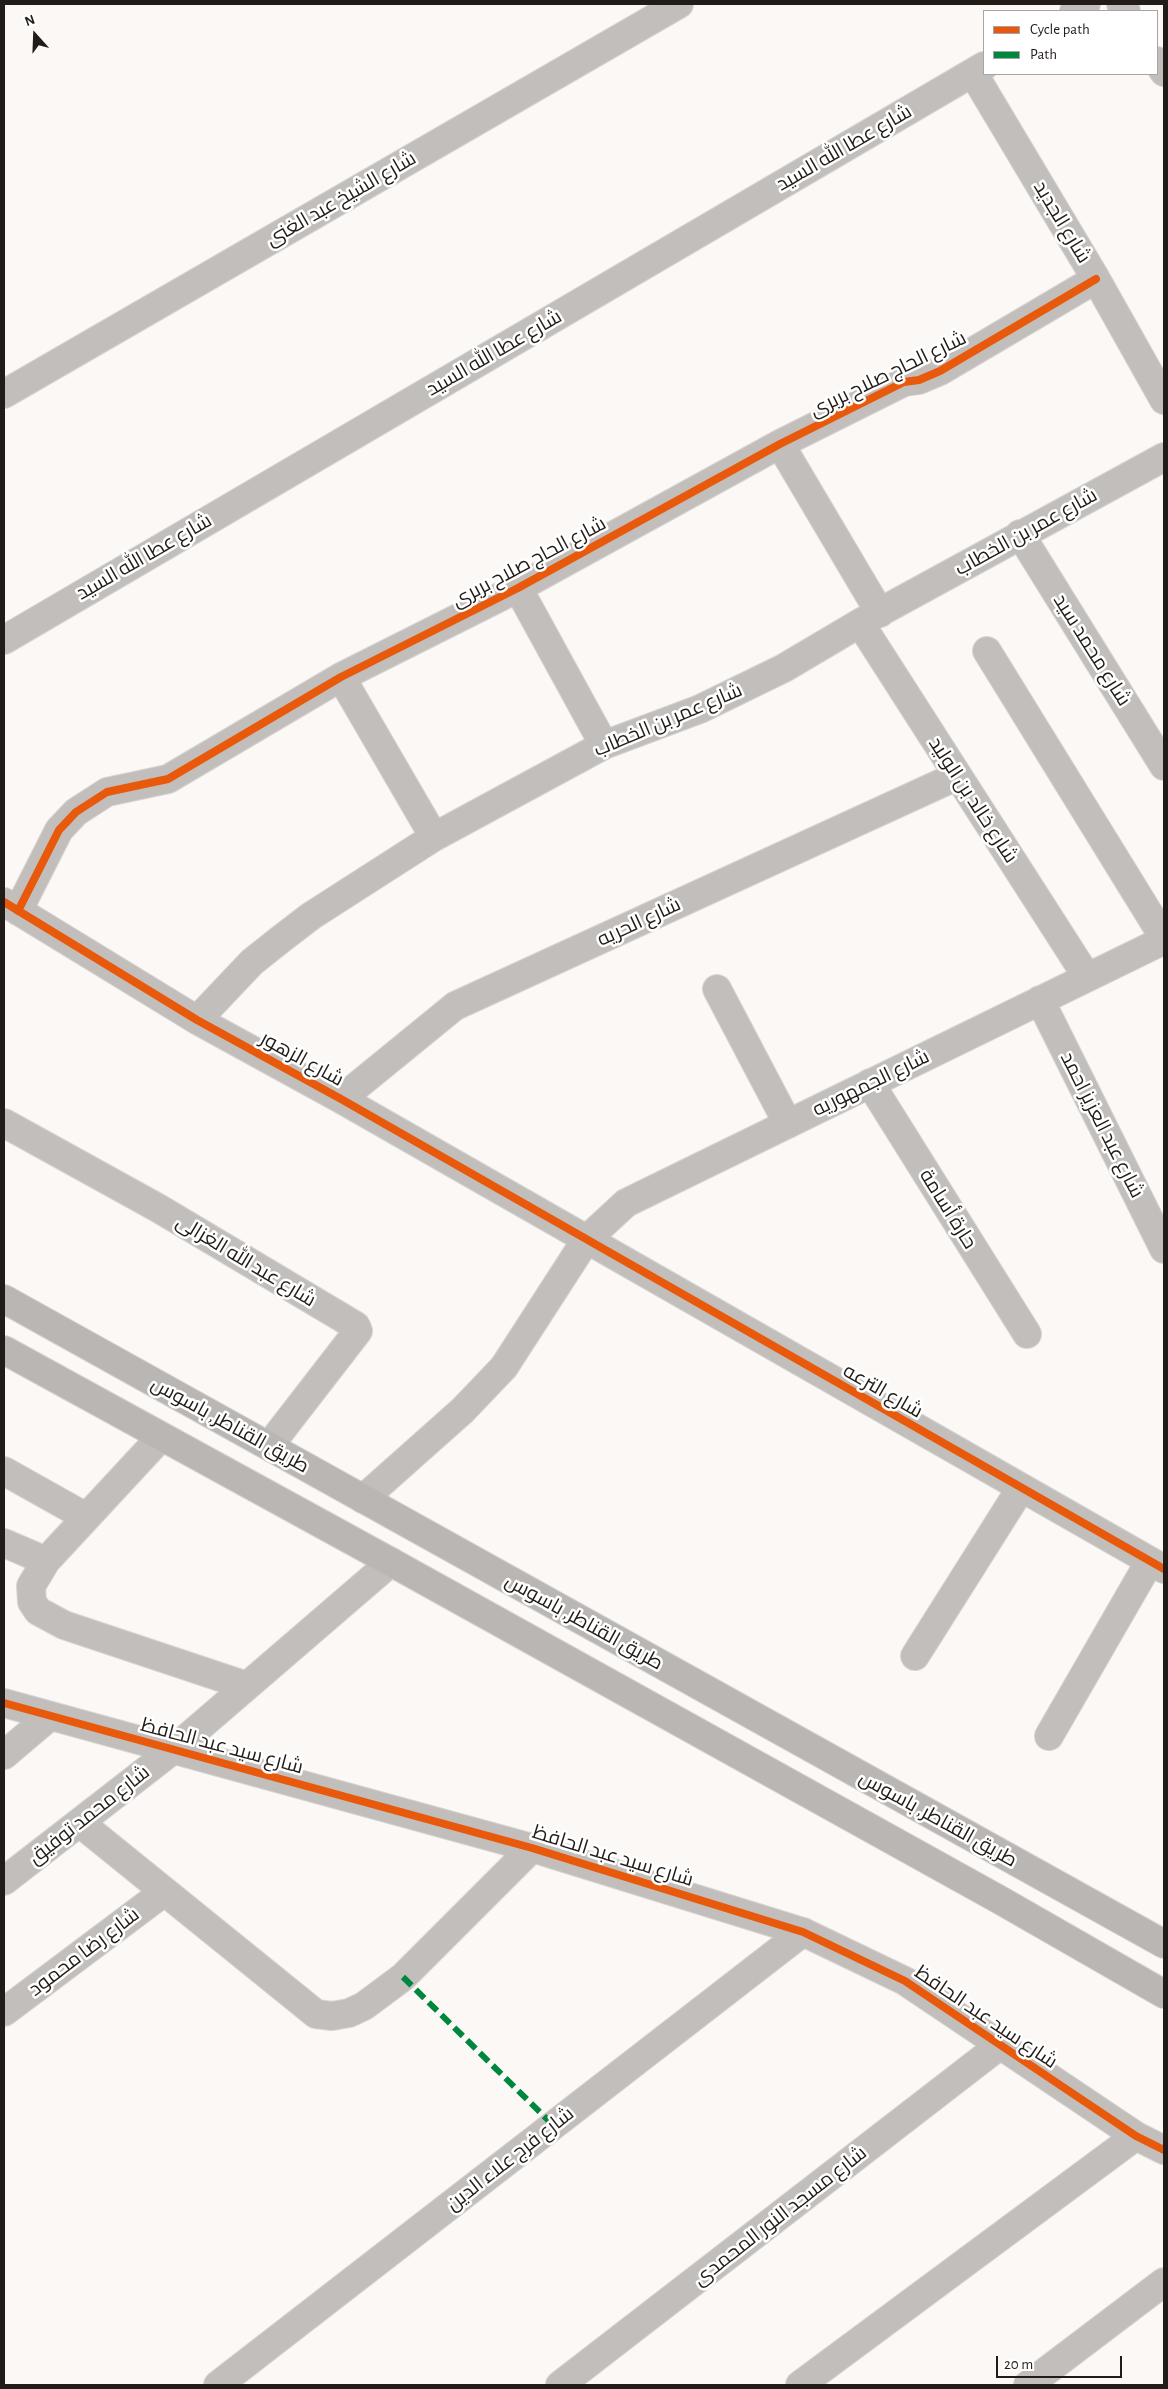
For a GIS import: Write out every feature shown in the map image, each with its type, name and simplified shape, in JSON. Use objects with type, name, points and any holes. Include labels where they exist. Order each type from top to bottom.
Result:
[{"type":"main road","name":"طريق القناطر, باسوس","points":[[4,1299],[1164,1944]]},
{"type":"main road","name":"طريق القناطر, باسوس","points":[[4,1350],[991,1895],[1164,1994]]},
{"type":"street","name":"شارع الشيخ عبد الغنى","points":[[4,394],[679,4]]},
{"type":"street","name":"شارع الجديد","points":[[979,69],[1164,400]]},
{"type":"street","name":"شارع عطا الله السيد","points":[[4,640],[979,69]]},
{"type":"street","name":"شارع الحاج صلاح بربرى","points":[[11,907],[59,830],[76,812],[107,792],[168,779],[341,678],[518,588],[780,444],[904,382],[919,380],[940,371],[1096,279]]},
{"type":"street","name":"شارع خالد بن الوليد","points":[[780,444],[870,618],[957,776],[1087,977]]},
{"type":"street","name":"شارع عمر بن الخطاب","points":[[197,1020],[252,962],[281,939],[311,916],[434,837],[604,745],[700,709],[784,668],[1020,534],[1164,457]]},
{"type":"street","name":"شارع محمد سيد","points":[[1020,534],[1164,766]]},
{"type":"street","points":[[518,588],[604,745]]},
{"type":"street","points":[[988,651],[1164,939]]},
{"type":"street","points":[[341,678],[434,837]]},
{"type":"street","name":"شارع الحريه","points":[[341,1099],[455,1006],[957,776]]},
{"type":"street","name":"شارع الزهور","points":[[11,907],[197,1020],[341,1099],[586,1240]]},
{"type":"street","name":"شارع الجمهوريه","points":[[363,1499],[463,1410],[504,1367],[586,1240],[626,1204],[1164,939]]},
{"type":"street","points":[[717,989],[788,1124]]},
{"type":"street","name":"شارع عبد العزيز احمد","points":[[1040,1000],[1164,1249]]},
{"type":"street","name":"حارة أسامة","points":[[870,1083],[1027,1334]]},
{"type":"street","name":"شارع عبد الله الغزالى","points":[[4,1124],[158,1208],[356,1326],[358,1331],[269,1446]]},
{"type":"street","name":"شارع الترعه","points":[[586,1240],[1157,1565]]},
{"type":"street","points":[[161,1436],[46,1561],[31,1586],[30,1595],[32,1602],[45,1616],[64,1625],[246,1686]]},
{"type":"street","points":[[4,1471],[86,1517]]},
{"type":"street","points":[[915,1656],[1020,1488]]},
{"type":"street","points":[[4,1543],[46,1561]]},
{"type":"street","name":"شارع محمد توفيق","points":[[4,1881],[174,1749],[391,1562]]},
{"type":"street","points":[[1049,1736],[1157,1565]]},
{"type":"street","name":"شارع سيد عبد الحافظ","points":[[4,1703],[532,1848],[803,1932],[905,1981],[999,2046],[1136,2136],[1164,2150]]},
{"type":"street","points":[[4,1754],[50,1716]]},
{"type":"street","points":[[80,1823],[316,2014],[332,2016],[348,2013],[364,2006],[403,1977],[532,1848]]},
{"type":"street","name":"شارع رضا محمود","points":[[4,2012],[164,1892]]},
{"type":"street","name":"شارع فرج علاء الدين","points":[[218,2385],[803,1932]]},
{"type":"street","name":"شارع مسجد النور المحمدى","points":[[560,2385],[999,2046]]},
{"type":"street","points":[[800,2385],[1136,2136]]},
{"type":"street","points":[[1028,2385],[1164,2282]]},
{"type":"marked path","points":[[403,1977],[553,2125]]},
{"type":"cycle path","points":[[18,911],[59,830],[76,812],[107,792],[168,779],[341,677],[518,588],[780,444],[904,382],[919,380],[940,371],[1096,279]]},
{"type":"cycle path","points":[[4,902],[197,1020],[341,1099],[1164,1569]]},
{"type":"cycle path","points":[[4,1703],[532,1848],[803,1932],[905,1981],[1136,2136],[1164,2150]]}]
